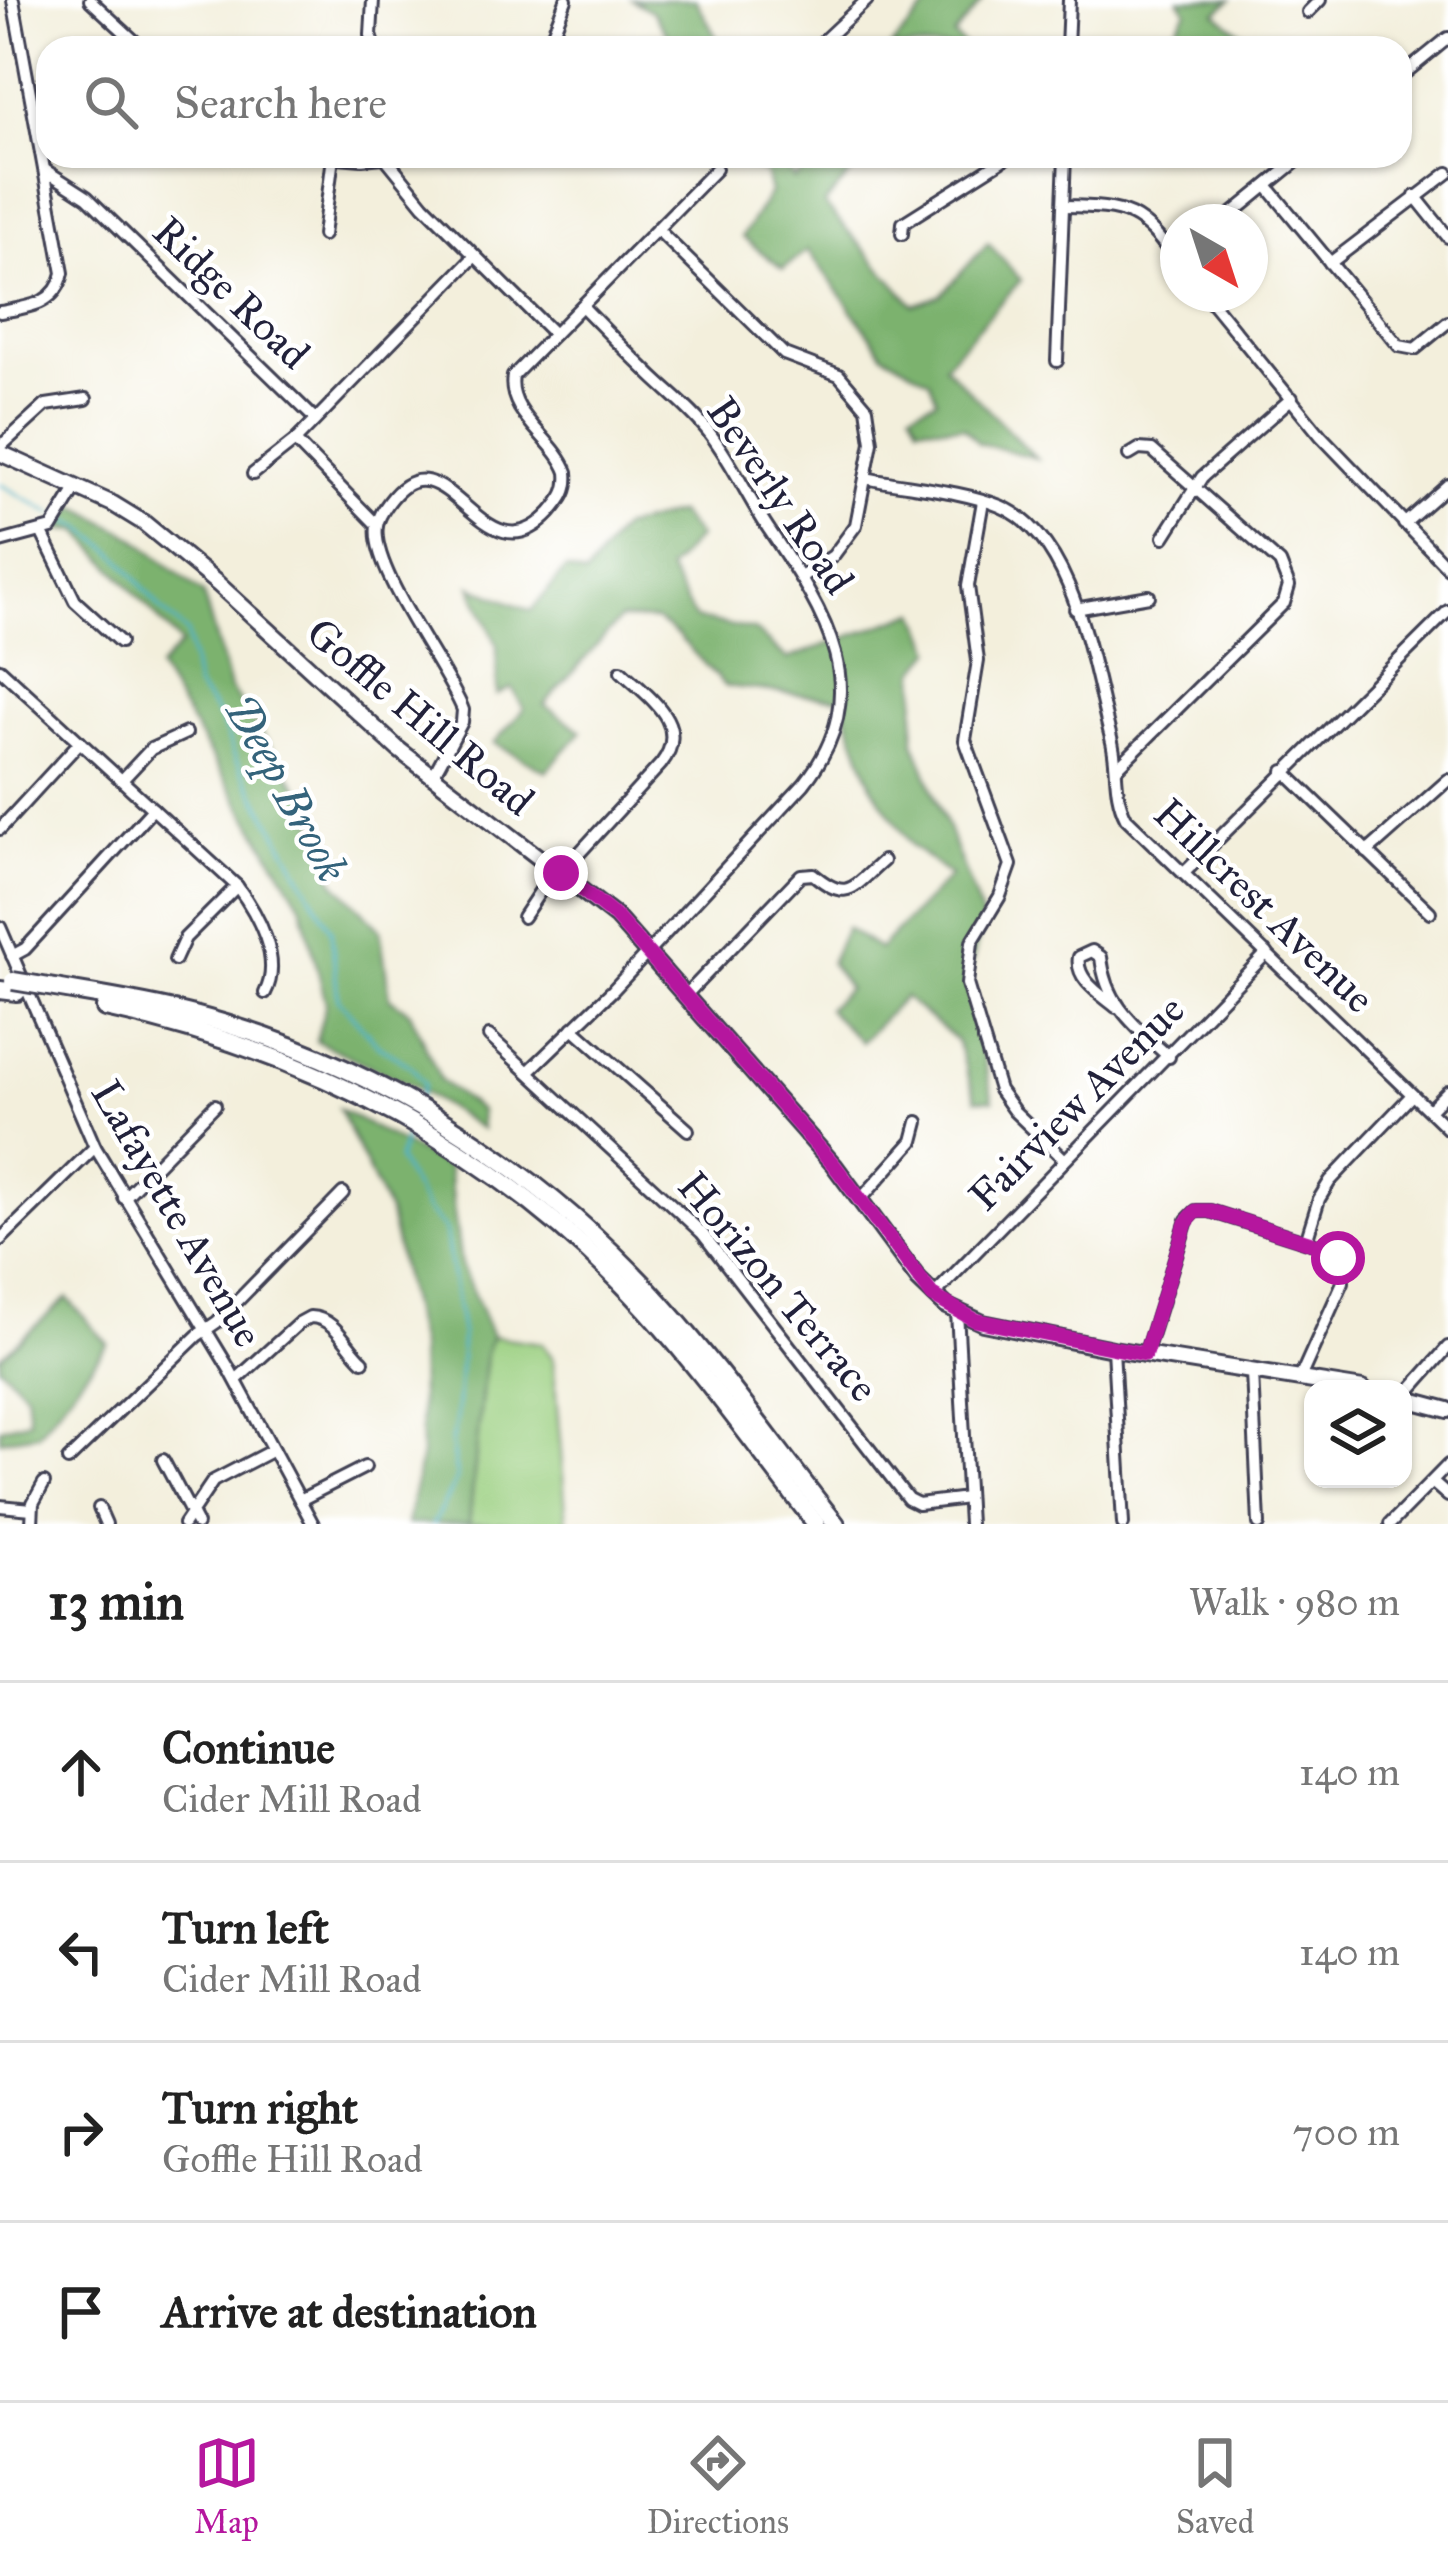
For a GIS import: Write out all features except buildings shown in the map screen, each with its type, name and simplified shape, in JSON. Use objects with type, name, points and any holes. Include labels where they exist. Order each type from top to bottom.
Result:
[{"type":"highway","points":[[6,987],[163,1007],[270,1038],[371,1082],[490,1152],[578,1221],[657,1298],[836,1524]]},
{"type":"highway","points":[[38,991],[266,1053],[361,1094],[470,1158],[567,1232],[646,1309],[816,1524]]},
{"type":"main road","name":"Goffle Hill Road","points":[[0,450],[124,510],[190,560],[398,749],[616,917],[861,1199],[933,1296],[983,1322],[1114,1349],[1311,1380]]},
{"type":"main road","points":[[1412,1400],[1448,1410]]},
{"type":"street","points":[[14,0],[36,121]]},
{"type":"street","points":[[90,0],[129,36]]},
{"type":"street","points":[[371,36],[373,0]]},
{"type":"street","points":[[552,36],[566,0]]},
{"type":"street","points":[[828,36],[867,0]]},
{"type":"street","points":[[1068,36],[1069,0]]},
{"type":"street","points":[[1308,12],[1320,0]]},
{"type":"street","points":[[1412,67],[1448,38]]},
{"type":"street","points":[[323,235],[327,168]]},
{"type":"street","points":[[393,168],[424,206],[554,334]]},
{"type":"street","points":[[902,234],[902,223],[990,168]]},
{"type":"street","points":[[1057,361],[1065,168]]},
{"type":"street","points":[[1244,204],[1288,168]]},
{"type":"street","points":[[0,312],[44,302],[62,278],[45,170]]},
{"type":"street","name":"Ridge Road","points":[[45,170],[87,197],[315,419]]},
{"type":"street","points":[[433,776],[462,722],[463,710],[404,604],[377,540],[377,525],[396,494],[415,479],[435,483],[497,530],[512,535],[536,527],[561,502],[568,481],[565,464],[516,402],[511,388],[517,371],[716,170]]},
{"type":"street","points":[[1330,263],[1448,173]]},
{"type":"street","points":[[1267,185],[1405,349],[1415,349],[1448,322]]},
{"type":"street","points":[[1415,196],[1448,237]]},
{"type":"street","points":[[1064,206],[1094,206],[1141,219],[1160,238]]},
{"type":"street","points":[[657,229],[784,354],[833,371],[852,386],[867,408],[872,442],[852,532],[833,556],[801,577]]},
{"type":"street","points":[[253,474],[295,440],[476,256]]},
{"type":"street","name":"Beverly Road","points":[[529,1071],[804,784],[828,748],[839,710],[840,672],[829,627],[710,433],[582,306]]},
{"type":"street","points":[[1220,312],[1321,436],[1448,568]]},
{"type":"street","points":[[1164,538],[1220,458],[1292,398]]},
{"type":"street","points":[[0,450],[46,405],[86,399]]},
{"type":"street","points":[[295,440],[377,525]]},
{"type":"street","points":[[1116,769],[1289,593],[1280,563],[1196,487],[1152,450],[1139,449],[1129,455]]},
{"type":"street","name":"Hillcrest Avenue","points":[[866,478],[983,501],[1012,512],[1034,531],[1065,574],[1114,749],[1116,795],[1126,818],[1448,1129]]},
{"type":"street","points":[[1404,524],[1448,485]]},
{"type":"street","points":[[0,542],[42,533],[56,523],[77,487]]},
{"type":"street","points":[[983,501],[968,586],[978,662],[965,740],[1011,866],[1000,896],[972,942],[968,984],[999,1090],[1013,1111],[1064,1159]]},
{"type":"street","points":[[42,533],[75,601],[120,642]]},
{"type":"street","points":[[1075,609],[1150,596]]},
{"type":"street","points":[[1185,872],[1448,611]]},
{"type":"street","points":[[523,917],[558,871],[673,746],[673,727],[667,716],[621,671]]},
{"type":"street","points":[[2,676],[237,886],[256,916],[268,951],[270,983],[265,993]]},
{"type":"street","points":[[122,780],[152,749],[186,733]]},
{"type":"street","points":[[0,830],[80,742]]},
{"type":"street","points":[[1284,771],[1430,912]]},
{"type":"street","points":[[1367,852],[1448,779]]},
{"type":"street","points":[[12,956],[25,949],[153,808]]},
{"type":"street","points":[[685,996],[801,875],[813,874],[830,889],[842,892],[883,861]]},
{"type":"street","points":[[175,960],[185,938],[237,886]]},
{"type":"street","name":"Lafayette Avenue","points":[[0,927],[95,1147],[236,1380],[313,1524]]},
{"type":"street","points":[[1116,1007],[1107,990],[1101,957],[1092,951],[1079,957],[1078,969],[1084,978],[1169,1057]]},
{"type":"street","name":"Fairview Avenue","points":[[933,1296],[1267,953]]},
{"type":"street","points":[[573,1028],[688,1130]]},
{"type":"street","name":"Horizon Terrace","points":[[489,1036],[702,1233],[908,1499],[918,1504],[967,1498]]},
{"type":"street","points":[[1429,1110],[1448,1091]]},
{"type":"street","points":[[1306,1241],[1318,1199],[1330,1181],[1412,1095]]},
{"type":"street","points":[[124,1198],[215,1105]]},
{"type":"street","points":[[861,1199],[913,1142],[918,1122]]},
{"type":"street","points":[[0,1240],[95,1147]]},
{"type":"street","points":[[68,1460],[344,1193]]},
{"type":"street","points":[[1145,1354],[1191,1215],[1210,1211],[1306,1241],[1333,1252],[1342,1264],[1344,1278],[1300,1378]]},
{"type":"street","points":[[957,1312],[969,1524]]},
{"type":"street","points":[[236,1380],[298,1322],[310,1317],[331,1323],[363,1361]]},
{"type":"street","points":[[1412,1388],[1448,1348]]},
{"type":"street","points":[[1114,1349],[1123,1524]]},
{"type":"street","points":[[1252,1372],[1259,1524]]},
{"type":"street","points":[[190,1520],[214,1481],[273,1450]]},
{"type":"street","points":[[163,1460],[190,1520]]},
{"type":"street","points":[[300,1500],[365,1466]]},
{"type":"street","points":[[1390,1524],[1448,1466]]},
{"type":"street","points":[[1432,1481],[1448,1496]]},
{"type":"street","points":[[32,1524],[32,1509],[44,1483]]},
{"type":"street","points":[[0,1506],[32,1509]]},
{"type":"street","points":[[99,1508],[106,1524]]},
{"type":"green space","points":[[632,0],[696,0],[716,36],[668,36],[653,12]]},
{"type":"green space","points":[[934,0],[983,0],[954,36],[901,36]]},
{"type":"green space","points":[[1179,0],[1231,0],[1216,13],[1246,36],[1171,36],[1187,11]]},
{"type":"green space","points":[[751,168],[788,168],[794,179],[807,168],[856,168],[824,204],[914,305],[941,295],[988,243],[1021,280],[944,365],[1036,458],[978,443],[964,427],[918,425],[911,411],[937,399],[929,380],[884,354],[808,250],[783,269],[742,237],[770,193],[765,172]]},
{"type":"green space","points":[[76,506],[134,537],[203,594],[230,688],[305,797],[334,881],[380,929],[390,998],[410,1012],[441,1081],[480,1111],[481,1129],[415,1087],[316,1041],[326,1003],[301,904],[158,669],[181,644],[79,531],[58,529]]},
{"type":"green space","points":[[678,513],[698,537],[668,570],[695,619],[754,630],[787,659],[917,612],[934,650],[917,670],[914,741],[983,919],[967,984],[993,1100],[976,1099],[956,1040],[904,997],[861,1042],[827,1009],[848,988],[830,963],[846,928],[879,949],[950,876],[912,846],[873,788],[841,699],[725,686],[678,636],[656,620],[620,619],[544,705],[582,731],[546,771],[494,743],[524,709],[512,688],[497,695],[497,645],[471,586],[531,611],[566,569],[585,576],[621,528]]},
{"type":"green space","points":[[339,1109],[448,1168],[461,1265],[492,1336],[486,1353],[469,1524],[407,1524],[421,1456],[419,1347],[389,1214]]},
{"type":"green space","points":[[67,1298],[108,1344],[38,1434],[0,1440],[0,1428],[29,1420],[26,1393],[0,1366],[0,1357]]},
{"type":"green space","points":[[492,1336],[541,1343],[553,1358],[567,1524],[469,1524],[486,1353]]},
{"type":"waterway","name":"Deep Brook","points":[[0,484],[53,514]]},
{"type":"waterway","name":"Deep Brook","points":[[67,521],[117,555],[187,633],[196,686],[221,719],[236,760],[331,930],[338,999],[378,1045],[412,1067],[424,1084],[419,1098]]},
{"type":"waterway","name":"Deep Brook","points":[[407,1132],[398,1160],[426,1209],[445,1230],[462,1336],[451,1443],[457,1479],[433,1524]]},
{"type":"route","points":[[561,873],[616,917],[834,1165],[928,1292],[957,1312],[983,1322],[1145,1354],[1186,1223],[1196,1211],[1210,1211],[1327,1248],[1338,1258]]}]
